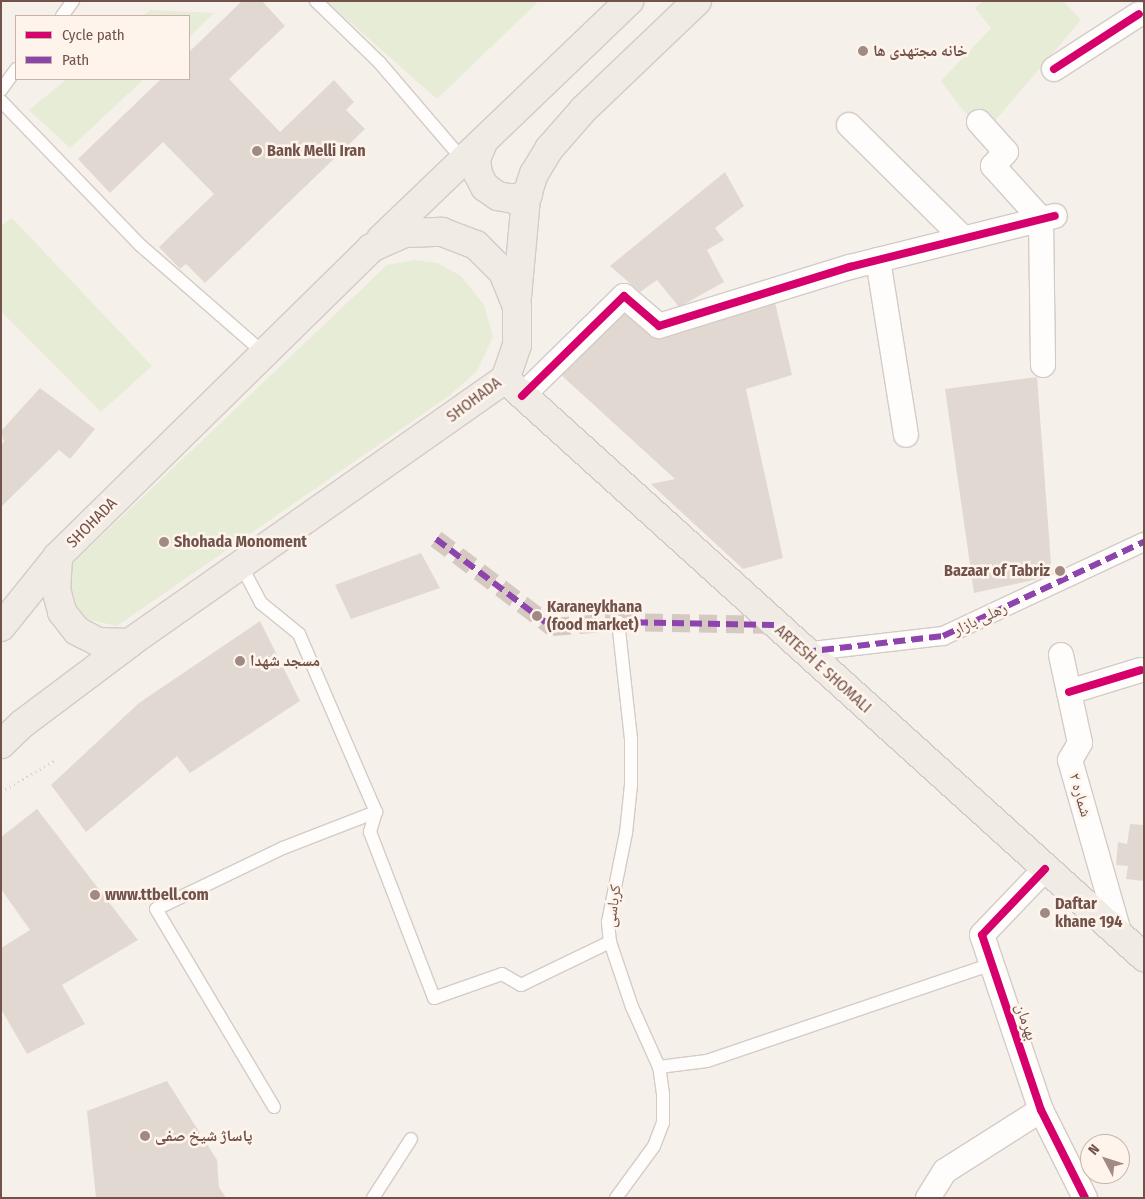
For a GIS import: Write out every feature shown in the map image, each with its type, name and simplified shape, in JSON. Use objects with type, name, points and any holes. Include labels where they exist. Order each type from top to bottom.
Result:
[{"type":"main road","points":[[370,248],[473,153],[630,1]]},
{"type":"main road","points":[[516,306],[519,252],[528,194],[534,174],[549,149],[584,109],[697,1]]},
{"type":"main road","points":[[473,153],[476,159],[478,174],[485,187],[506,197],[528,194]]},
{"type":"main road","name":"SHOHADA","points":[[442,232],[476,245],[503,272],[516,306],[517,344],[513,387],[130,643],[99,642],[77,631],[62,612],[56,589],[58,556],[370,248],[404,233],[442,232]]},
{"type":"main road","name":"ARTESH E SHOMALI","points":[[513,387],[804,652],[1143,956]]},
{"type":"main road","points":[[1,627],[58,556]]},
{"type":"main road","points":[[1,744],[22,724],[130,643]]},
{"type":"street","points":[[1054,68],[1137,12]]},
{"type":"street","points":[[979,122],[1006,152],[993,166],[1048,217],[1043,365]]},
{"type":"street","points":[[849,125],[963,238]]},
{"type":"street","points":[[513,387],[624,296],[659,326],[878,260],[1048,217]]},
{"type":"street","points":[[878,260],[906,435]]},
{"type":"street","name":"رهلی بازار","points":[[804,652],[944,636],[1144,542]]},
{"type":"street","name":"شماره ۲","points":[[1061,655],[1080,743],[1070,760],[1120,936]]},
{"type":"street","points":[[1069,692],[1141,670]]},
{"type":"street","name":"بهرمان","points":[[1045,868],[982,935],[1041,1110],[1085,1198]]},
{"type":"street","points":[[928,1198],[945,1171],[1041,1110]]},
{"type":"lane","points":[[63,15],[73,1]]},
{"type":"lane","points":[[316,1],[473,153]]},
{"type":"lane","points":[[1,90],[15,70]]},
{"type":"lane","points":[[1,101],[140,245],[264,353]]},
{"type":"lane","points":[[242,567],[261,603],[298,634],[376,812],[370,832],[434,998],[502,974],[521,985],[610,942]]},
{"type":"lane","name":"کرباسی","points":[[616,1198],[654,1146],[662,1123],[659,1067],[632,1006],[610,942],[608,922],[626,833],[631,785],[631,739],[618,622]]},
{"type":"lane","points":[[274,1107],[156,909],[282,848],[376,812]]},
{"type":"lane","points":[[659,1067],[707,1061],[992,964]]},
{"type":"lane","points":[[373,1198],[411,1139]]},
{"type":"path","points":[[2,793],[57,759]]},
{"type":"green space","points":[[326,1],[539,1],[437,99]]},
{"type":"green space","points":[[983,1],[1063,1],[1081,20],[993,123],[965,113],[941,81],[991,28],[975,8]]},
{"type":"green space","points":[[150,10],[214,13],[190,36],[190,15],[144,15]]},
{"type":"green space","points":[[66,80],[143,80],[70,148],[29,110]]},
{"type":"green space","points":[[12,218],[152,366],[101,412],[1,311],[1,226]]},
{"type":"green space","points":[[414,260],[438,263],[461,276],[484,305],[493,337],[477,371],[449,396],[117,626],[86,619],[69,594],[70,566],[387,265]]},
{"type":"building","name":"Bank Melli Iran","points":[[242,1],[262,1],[285,26],[229,79],[280,132],[334,80],[354,102],[346,110],[365,129],[205,283],[186,264],[180,269],[159,247],[214,194],[163,142],[110,193],[78,159],[160,80],[190,80],[190,51]]},
{"type":"building","points":[[725,172],[744,206],[715,228],[724,240],[707,250],[724,282],[679,307],[657,280],[640,292],[610,266]]},
{"type":"building","points":[[774,298],[792,375],[746,389],[783,558],[743,569],[651,484],[675,479],[560,374],[623,309],[654,335]]},
{"type":"building","points":[[1037,377],[1052,576],[974,593],[945,389]]},
{"type":"building","points":[[40,388],[95,429],[70,459],[59,450],[1,507],[1,445],[4,442],[1,431]]},
{"type":"building","points":[[421,553],[440,588],[351,619],[335,585]]},
{"type":"building","name":"مسجد شهدا","points":[[260,621],[300,701],[190,773],[177,756],[86,832],[51,785],[139,703]]},
{"type":"building","points":[[37,809],[138,940],[62,985],[85,1024],[27,1054],[1,1009],[1,948],[30,930],[1,889],[1,837]]},
{"type":"building","points":[[1130,824],[1144,825],[1144,881],[1126,879],[1128,866],[1116,865],[1118,842],[1127,844]]},
{"type":"building","name":"پاساژ شیخ صفی","points":[[167,1081],[217,1160],[219,1187],[226,1198],[96,1198],[87,1111]]},
{"type":"tunnel","points":[[436,539],[552,627],[618,622],[774,625]]},
{"type":"marked path","points":[[436,539],[552,627],[618,622],[774,625]]},
{"type":"marked path","points":[[804,652],[943,636],[1144,542]]},
{"type":"cycle path","points":[[1054,69],[1139,14]]},
{"type":"cycle path","points":[[522,396],[624,296],[659,326],[850,267],[1055,216]]},
{"type":"cycle path","points":[[1069,692],[1141,670]]},
{"type":"cycle path","points":[[1045,869],[982,935],[1041,1110],[1085,1198]]},
{"type":"place","name":"خانه مجتهدی ها","points":[[863,51]]},
{"type":"place","name":"Bank Melli Iran","points":[[257,151]]},
{"type":"place","name":"Shohada Monoment","points":[[164,542]]},
{"type":"place","name":"Bazaar of Tabriz","points":[[1060,571]]},
{"type":"place","name":"Karaneykhana (food market)","points":[[537,616]]},
{"type":"place","name":"مسجد شهدا","points":[[240,661]]},
{"type":"place","name":"www.ttbell.com","points":[[95,895]]},
{"type":"place","name":"Daftar khane 194","points":[[1045,913]]},
{"type":"place","name":"پاساژ شیخ صفی","points":[[145,1136]]}]
